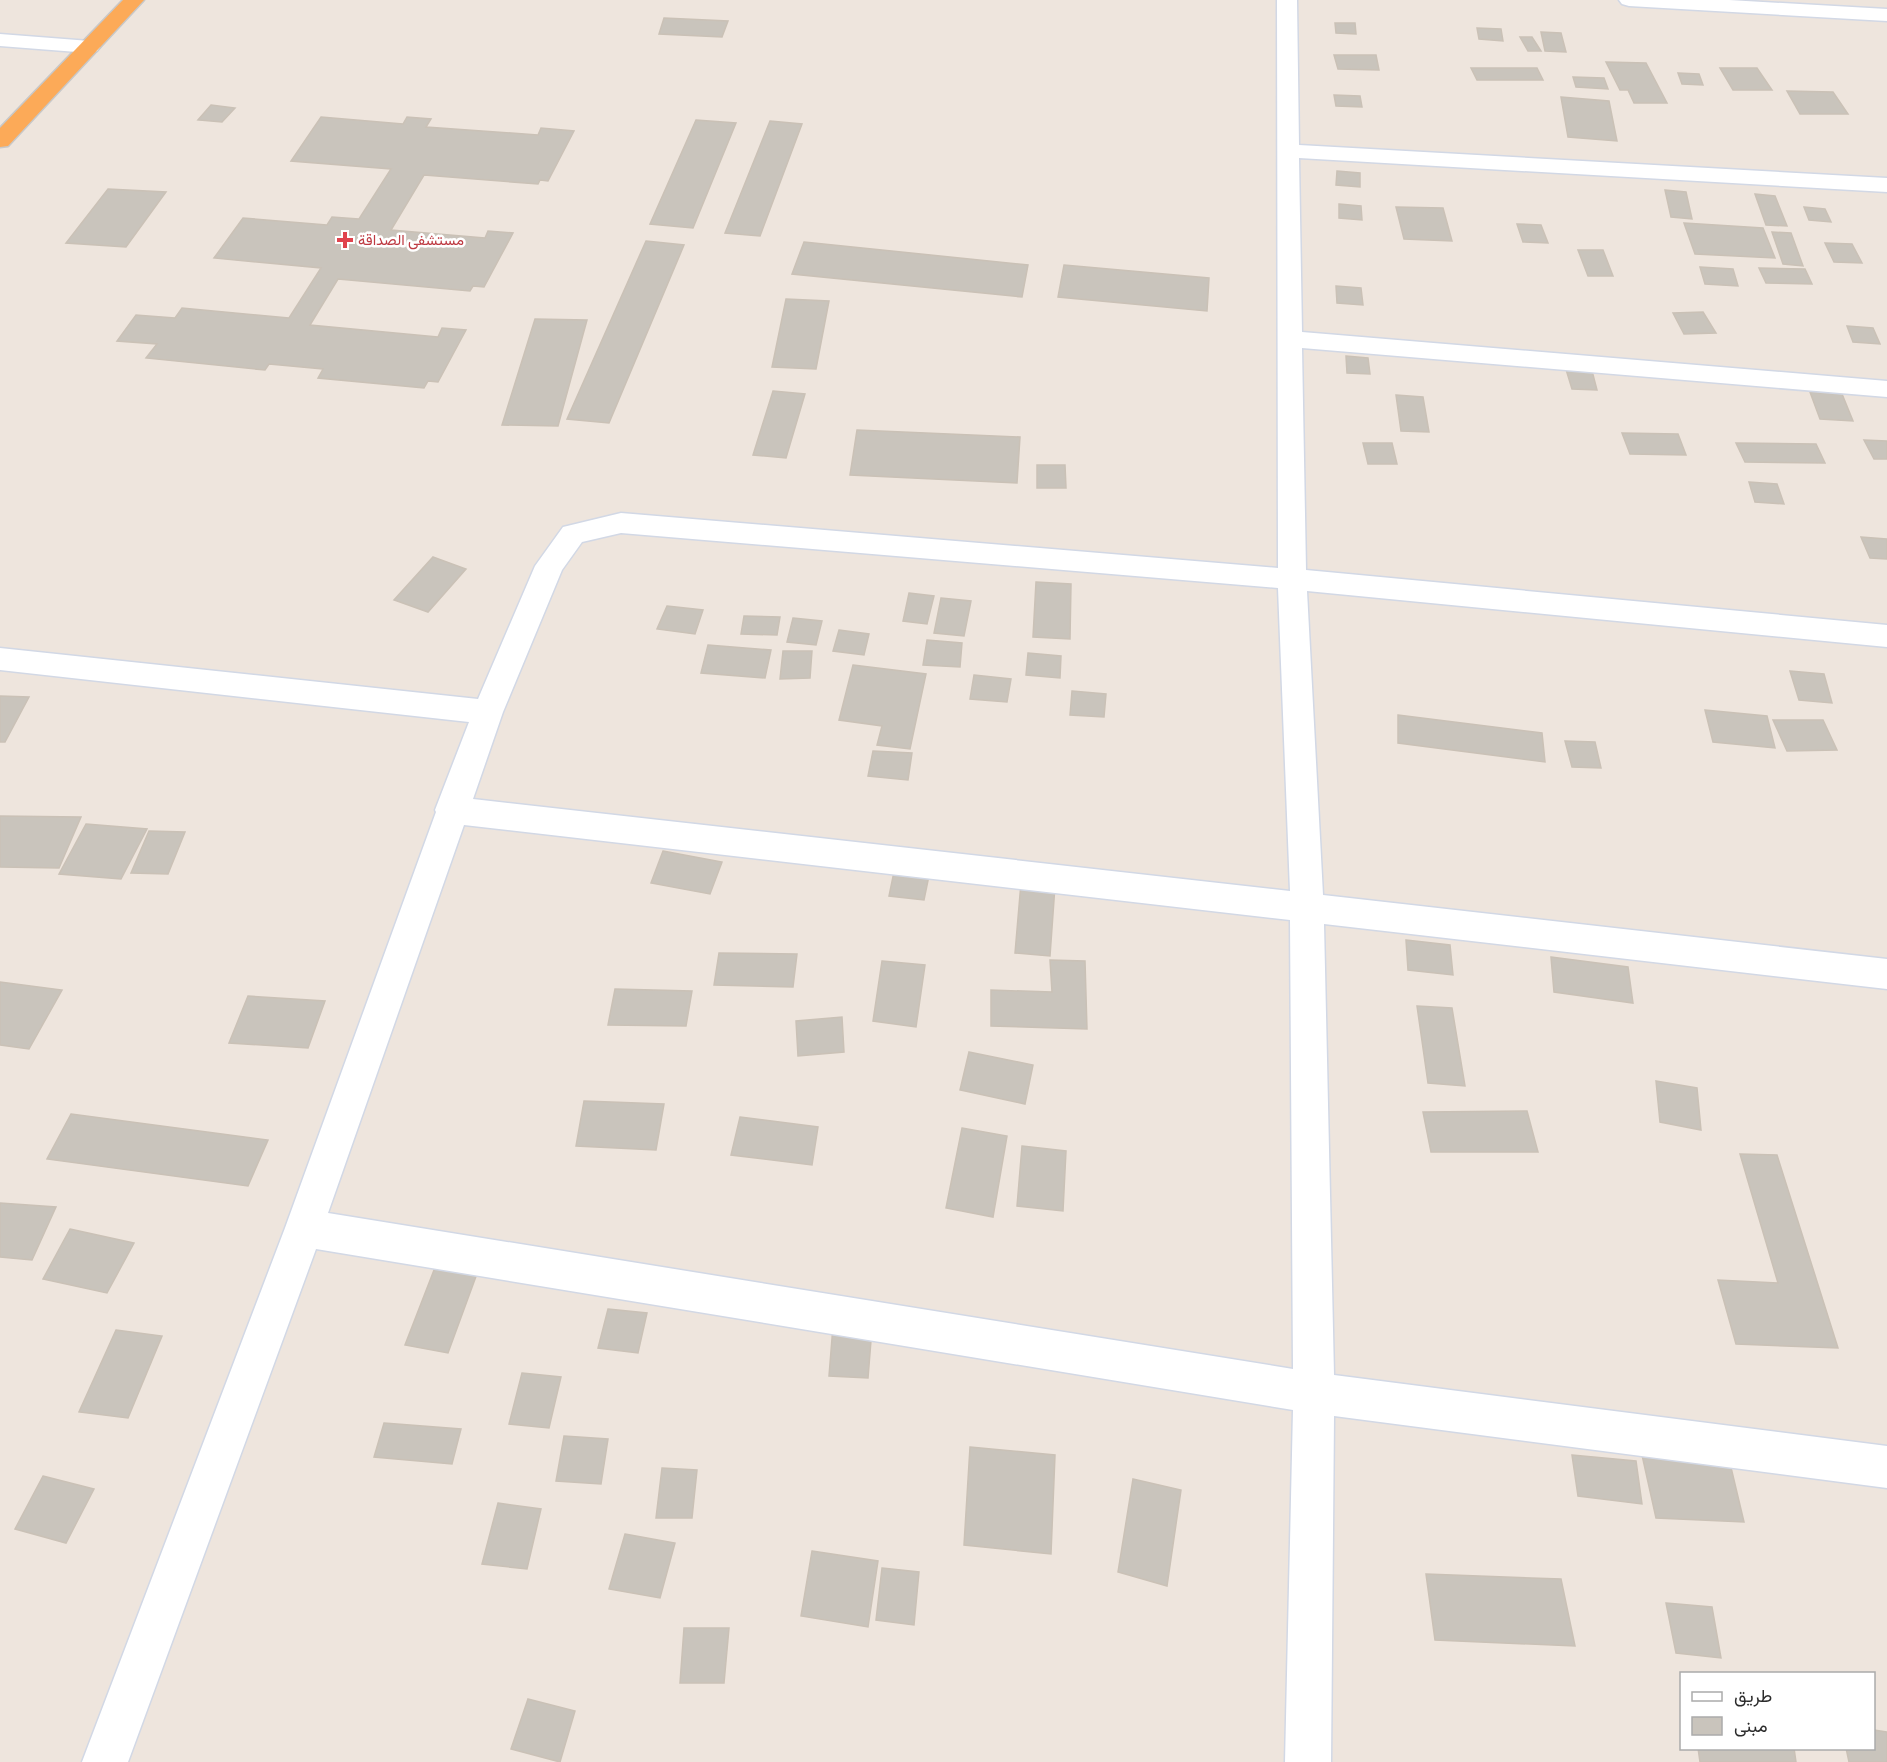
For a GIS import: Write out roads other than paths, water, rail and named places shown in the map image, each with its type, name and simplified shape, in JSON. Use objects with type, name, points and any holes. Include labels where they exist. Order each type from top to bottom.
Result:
[{"type":"highway","points":[[0,141],[134,0]]},
{"type":"street","points":[[1287,0],[1292,579],[1307,907],[1314,1393],[1308,1762]]},
{"type":"street","points":[[1629,0],[1887,15]]},
{"type":"street","points":[[0,40],[90,47]]},
{"type":"street","points":[[1288,151],[1887,185]]},
{"type":"street","points":[[1290,339],[1887,388]]},
{"type":"street","points":[[105,1762],[304,1228],[451,810],[488,712],[549,566],[573,534],[621,523],[1292,579],[1887,636]]},
{"type":"street","points":[[0,659],[488,712]]},
{"type":"street","points":[[451,810],[1887,974]]},
{"type":"street","points":[[304,1228],[1314,1393],[1887,1467]]},
{"type":"place","name":"مستشفى الصداقة","points":[[345,240]]}]
